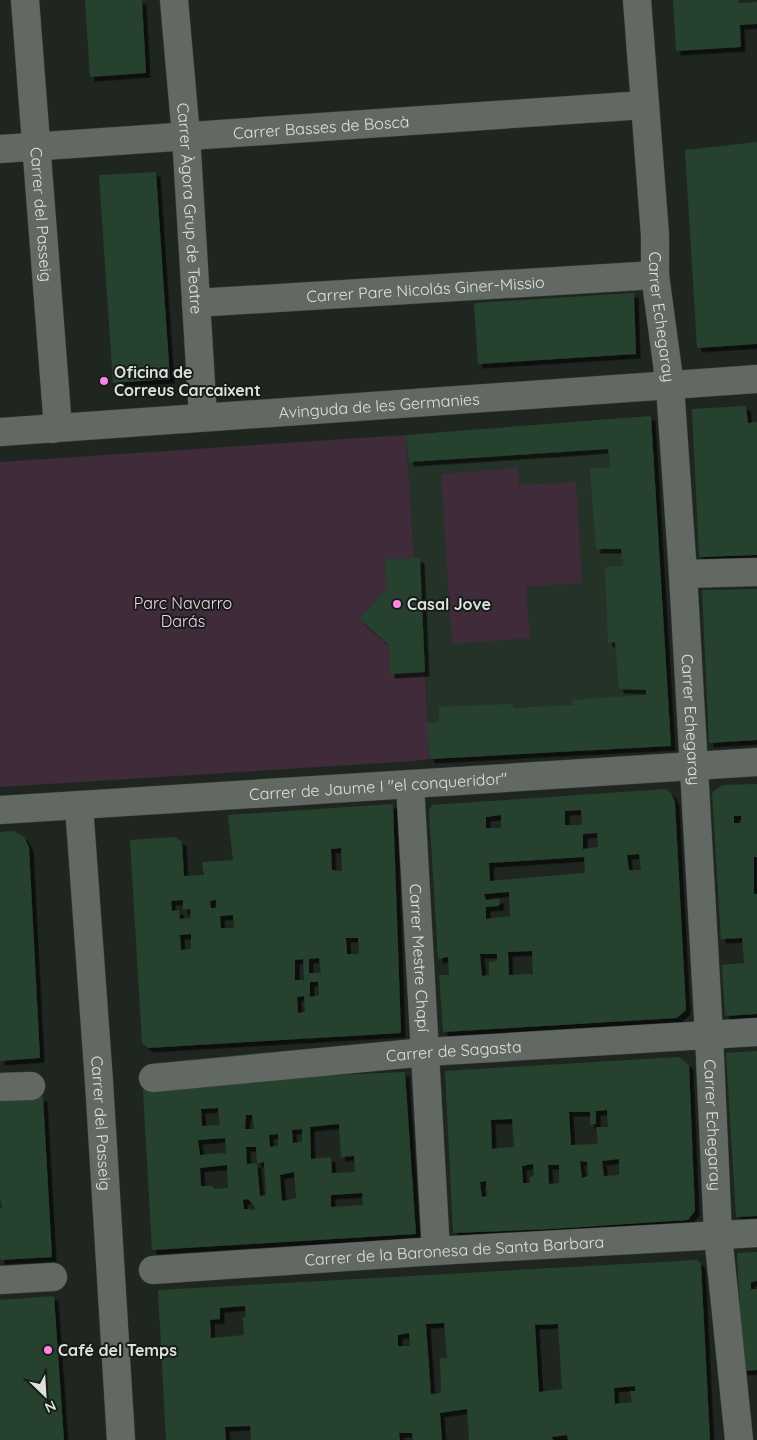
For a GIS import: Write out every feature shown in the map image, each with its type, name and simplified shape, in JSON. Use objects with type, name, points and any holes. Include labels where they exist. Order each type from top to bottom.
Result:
[{"type":"street","name":"Carrer del Passeig","points":[[25,0],[57,415],[53,429]]},
{"type":"street","name":"Carrer Àgora Grup de Teatre","points":[[174,0],[186,136],[203,417]]},
{"type":"street","name":"Carrer Echegaray","points":[[637,0],[655,235],[655,275],[670,386],[683,574],[709,1035],[718,1235],[739,1440]]},
{"type":"street","name":"Carrer Basses de Boscà","points":[[0,149],[644,106]]},
{"type":"street","name":"Carrer Pare Nicolás Giner-Missio","points":[[196,303],[655,275]]},
{"type":"street","name":"Avinguda de les Germanies","points":[[0,432],[757,379]]},
{"type":"street","points":[[683,574],[757,572]]},
{"type":"street","name":"Carrer de Jaume I \"el conqueridor\"","points":[[0,810],[757,762]]},
{"type":"street","name":"Carrer Mestre Chapí","points":[[410,784],[436,1251]]},
{"type":"street","name":"Carrer del Passeig","points":[[79,806],[99,1082],[121,1440]]},
{"type":"street","name":"Carrer de Sagasta","points":[[153,1078],[426,1052],[757,1032]]},
{"type":"street","points":[[0,1087],[31,1086]]},
{"type":"street","name":"Carrer de la Baronesa de Santa Barbara","points":[[153,1270],[436,1251],[757,1233]]},
{"type":"street","points":[[0,1280],[53,1277]]},
{"type":"street","points":[[750,1440],[757,1419]]},
{"type":"shaded area","points":[[651,416],[671,746],[430,759],[420,558],[414,558],[406,435]]},
{"type":"green space","name":"Parc Navarro Darás","points":[[406,435],[414,558],[385,559],[387,588],[359,619],[389,645],[391,674],[425,672],[430,759],[0,787],[0,462]]},
{"type":"green space","points":[[518,468],[519,485],[576,482],[582,583],[526,587],[530,638],[452,644],[441,474]]},
{"type":"building","points":[[85,0],[142,0],[146,73],[90,77]]},
{"type":"building","points":[[673,0],[738,0],[738,3],[757,2],[757,24],[740,25],[741,47],[676,51]]},
{"type":"building","points":[[757,142],[757,344],[697,348],[685,150]]},
{"type":"building","points":[[156,172],[170,379],[113,383],[99,175]]},
{"type":"building","points":[[634,293],[636,354],[478,364],[474,303]]},
{"type":"building","points":[[746,406],[748,423],[757,422],[757,555],[699,557],[692,409]]},
{"type":"building","points":[[651,416],[671,746],[430,759],[427,723],[439,722],[439,707],[513,704],[513,708],[573,705],[572,700],[646,695],[646,690],[619,689],[615,642],[608,643],[605,567],[623,566],[621,549],[596,549],[590,469],[611,467],[608,449],[409,462],[406,435]]},
{"type":"building","name":"Casal Jove","points":[[420,558],[425,672],[390,674],[389,645],[359,619],[387,588],[385,559]]},
{"type":"building","points":[[757,589],[757,740],[709,743],[702,590]]},
{"type":"building","points":[[757,784],[757,857],[754,857],[754,894],[757,894],[757,1014],[725,1016],[722,965],[744,963],[742,938],[721,939],[712,793],[722,785]],"holes":[[[734,816],[741,816],[741,823],[734,823]]]},
{"type":"building","points":[[666,789],[671,793],[675,802],[686,1010],[677,1018],[443,1032],[439,975],[449,975],[448,957],[438,959],[429,810],[432,805]],"holes":[[[581,810],[582,825],[565,825],[565,811]],[[501,815],[501,828],[486,828],[486,817]],[[597,833],[598,847],[583,849],[583,834]],[[639,854],[641,870],[629,870],[627,855]],[[584,857],[585,873],[490,881],[489,863]],[[509,892],[510,916],[486,919],[486,907],[499,906],[500,899],[486,900],[484,894]],[[532,951],[533,974],[509,975],[508,952]],[[480,954],[497,954],[497,961],[489,962],[489,975],[482,976]]]},
{"type":"building","points":[[393,804],[401,1033],[148,1048],[142,1043],[130,840],[175,837],[182,842],[184,876],[204,875],[202,862],[233,860],[228,815]],"holes":[[[341,848],[342,871],[332,870],[331,849]],[[183,900],[183,910],[190,909],[191,918],[180,919],[179,910],[172,911],[171,901]],[[216,900],[216,908],[211,908],[210,901]],[[233,915],[234,928],[221,928],[220,916]],[[191,934],[191,949],[181,950],[180,935]],[[346,938],[358,938],[359,954],[347,954]],[[319,958],[321,973],[309,973],[309,959]],[[303,959],[304,980],[295,980],[295,960]],[[310,982],[318,982],[319,995],[310,997]],[[304,996],[305,1012],[298,1013],[297,997]]]},
{"type":"building","points":[[14,831],[24,837],[29,847],[40,1058],[0,1061],[0,832]]},
{"type":"building","points":[[757,1051],[757,1216],[736,1217],[726,1053]]},
{"type":"building","points":[[679,1057],[689,1065],[695,1211],[688,1220],[453,1233],[445,1071]],"holes":[[[607,1110],[608,1127],[596,1127],[598,1144],[571,1145],[569,1112],[590,1112],[590,1125],[596,1124],[596,1111]],[[512,1119],[514,1147],[492,1149],[491,1120]],[[619,1159],[619,1175],[604,1176],[602,1161]],[[580,1161],[587,1162],[588,1176],[582,1178]],[[533,1164],[534,1176],[530,1177],[530,1183],[523,1183],[522,1166]],[[548,1165],[559,1165],[559,1183],[549,1184]],[[486,1181],[487,1196],[482,1197],[480,1182]]]},
{"type":"building","points":[[405,1072],[416,1234],[152,1250],[143,1089]],"holes":[[[218,1108],[220,1125],[202,1126],[201,1109]],[[246,1115],[252,1115],[254,1129],[245,1129]],[[339,1124],[341,1157],[354,1156],[355,1172],[332,1173],[331,1157],[311,1159],[310,1127]],[[302,1129],[302,1142],[293,1143],[292,1130]],[[278,1134],[278,1146],[270,1147],[269,1135]],[[225,1138],[226,1153],[200,1155],[198,1140]],[[246,1147],[256,1147],[257,1163],[247,1164]],[[264,1162],[266,1195],[260,1196],[257,1163]],[[227,1165],[228,1188],[215,1189],[212,1186],[201,1186],[200,1168]],[[294,1172],[296,1198],[282,1201],[280,1175]],[[362,1193],[363,1205],[331,1207],[331,1195]],[[248,1199],[255,1207],[255,1210],[244,1209],[243,1200]]]},
{"type":"building","points":[[43,1097],[52,1257],[0,1260],[0,1208],[2,1208],[0,1198],[0,1099]]},
{"type":"building","points":[[757,1252],[757,1281],[751,1282],[751,1289],[757,1289],[757,1370],[743,1371],[737,1253]]},
{"type":"building","points":[[697,1260],[701,1264],[710,1440],[568,1440],[567,1435],[552,1437],[553,1440],[469,1440],[467,1409],[440,1413],[442,1440],[413,1440],[412,1433],[399,1433],[400,1440],[251,1440],[250,1426],[225,1427],[226,1440],[166,1440],[158,1290]],"holes":[[[245,1306],[246,1317],[243,1317],[244,1335],[211,1338],[210,1320],[220,1319],[220,1308]],[[444,1323],[447,1358],[440,1358],[441,1393],[431,1394],[426,1324]],[[558,1324],[562,1389],[539,1392],[535,1325]],[[409,1333],[410,1346],[398,1346],[398,1335]],[[635,1386],[635,1391],[630,1391],[632,1402],[615,1404],[614,1388]]]},
{"type":"building","points":[[54,1296],[64,1440],[0,1440],[0,1300]]},
{"type":"place","name":"Oficina de Correus Carcaixent","points":[[104,381]]},
{"type":"place","name":"Casal Jove","points":[[397,604]]},
{"type":"place","name":"Café del Temps","points":[[48,1350]]}]
